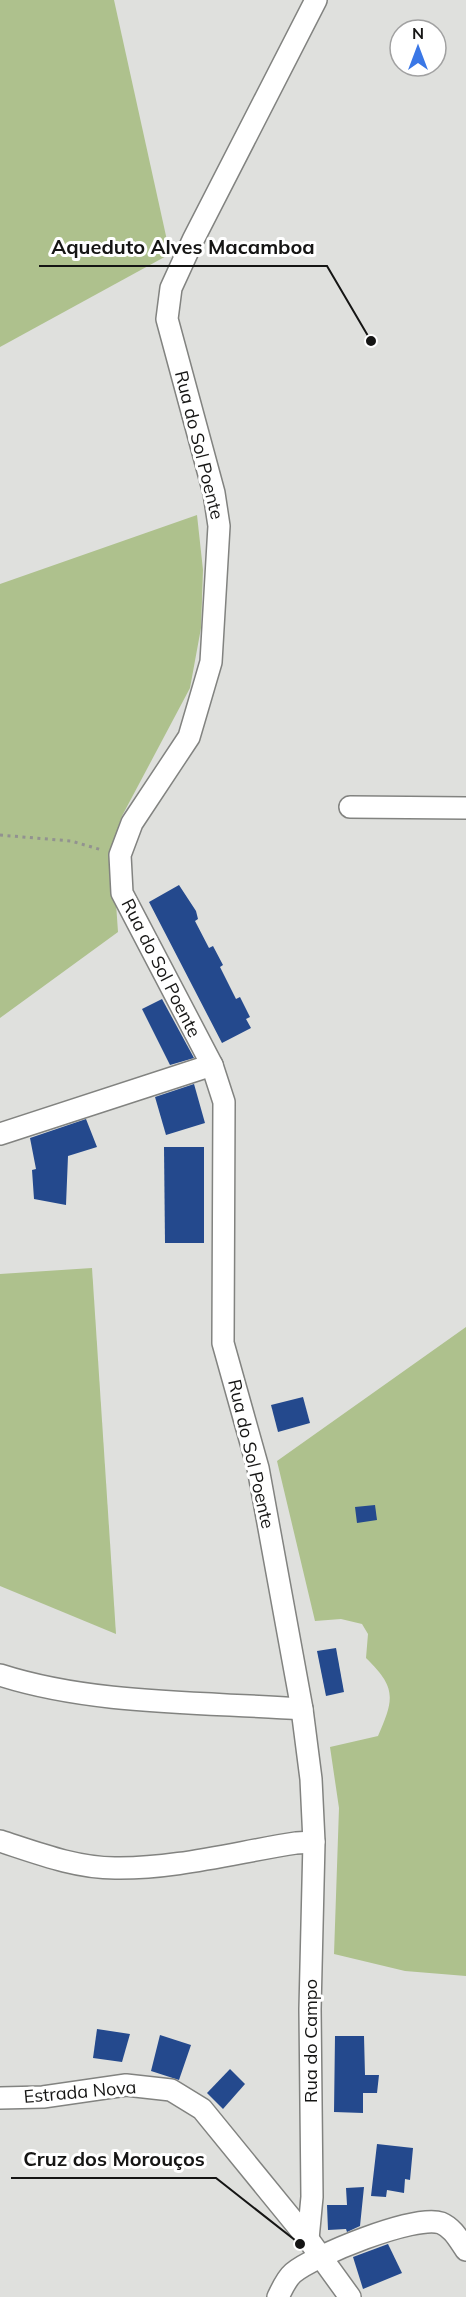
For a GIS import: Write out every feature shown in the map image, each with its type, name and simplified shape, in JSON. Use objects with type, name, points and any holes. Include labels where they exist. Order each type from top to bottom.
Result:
[{"type":"street","name":"Rua do Sol Poente","points":[[314,1842],[311,1779],[302,1709],[258,1468],[224,1343],[226,1114],[212,1065],[122,893],[120,855],[132,823],[189,737],[211,663],[219,526],[214,493],[167,320],[171,288],[193,240],[316,0]]},
{"type":"street","points":[[350,807],[466,808]]},
{"type":"street","points":[[0,1134],[212,1065]]},
{"type":"street","points":[[0,1675],[32,1685],[77,1693],[302,1709]]},
{"type":"street","points":[[0,1841],[55,1859],[114,1869],[148,1867],[314,1842]]},
{"type":"street","name":"Rua do Campo","points":[[314,1842],[310,2009],[314,2247]]},
{"type":"street","name":"Estrada Nova","points":[[0,2097],[43,2097],[126,2085],[171,2090],[202,2109],[314,2247],[351,2297]]},
{"type":"street","points":[[278,2297],[290,2276],[314,2247],[429,2222],[441,2223],[455,2234],[466,2250]]},
{"type":"path","points":[[0,835],[71,841],[120,855]]},
{"type":"green space","points":[[0,0],[114,0],[170,254],[0,347]]},
{"type":"green space","points":[[197,515],[203,570],[201,628],[190,688],[122,816],[112,845],[118,932],[0,1018],[0,584]]},
{"type":"green space","points":[[92,1268],[116,1634],[0,1586],[0,1274]]},
{"type":"green space","points":[[466,1327],[466,1976],[405,1971],[334,1954],[339,1808],[330,1747],[378,1736],[387,1712],[390,1694],[383,1678],[366,1658],[368,1634],[362,1624],[341,1619],[315,1621],[277,1461]]},
{"type":"building","points":[[179,885],[196,911],[198,919],[195,921],[209,948],[213,946],[223,965],[220,967],[236,999],[240,997],[250,1017],[246,1019],[251,1028],[222,1043],[149,902]]},
{"type":"building","points":[[162,999],[194,1058],[170,1065],[142,1009]]},
{"type":"building","points":[[194,1084],[205,1123],[166,1135],[155,1097]]},
{"type":"building","points":[[86,1119],[97,1147],[68,1156],[66,1205],[34,1199],[32,1170],[36,1169],[30,1138]]},
{"type":"building","points":[[164,1147],[204,1147],[204,1243],[165,1243]]},
{"type":"building","points":[[303,1397],[310,1423],[278,1432],[271,1405]]},
{"type":"building","points":[[375,1505],[377,1520],[357,1523],[355,1507]]},
{"type":"building","points":[[336,1648],[344,1692],[326,1696],[317,1651]]},
{"type":"building","points":[[97,2029],[130,2034],[122,2062],[93,2058]]},
{"type":"building","points":[[160,2035],[191,2045],[179,2080],[151,2071]]},
{"type":"building","points":[[335,2036],[364,2036],[365,2075],[379,2075],[377,2093],[363,2093],[363,2113],[334,2112]]},
{"type":"building","points":[[230,2069],[245,2084],[223,2109],[207,2093]]},
{"type":"building","points":[[377,2144],[413,2148],[410,2180],[405,2179],[404,2193],[387,2190],[386,2197],[371,2196]]},
{"type":"building","points":[[364,2187],[360,2226],[347,2232],[346,2229],[328,2230],[327,2205],[347,2205],[346,2188]]},
{"type":"building","points":[[388,2244],[402,2273],[363,2289],[353,2257]]},
{"type":"place","name":"Aqueduto Alves Macamboa","points":[[371,341]]},
{"type":"place","name":"Cruz dos Morouços","points":[[300,2244]]}]
